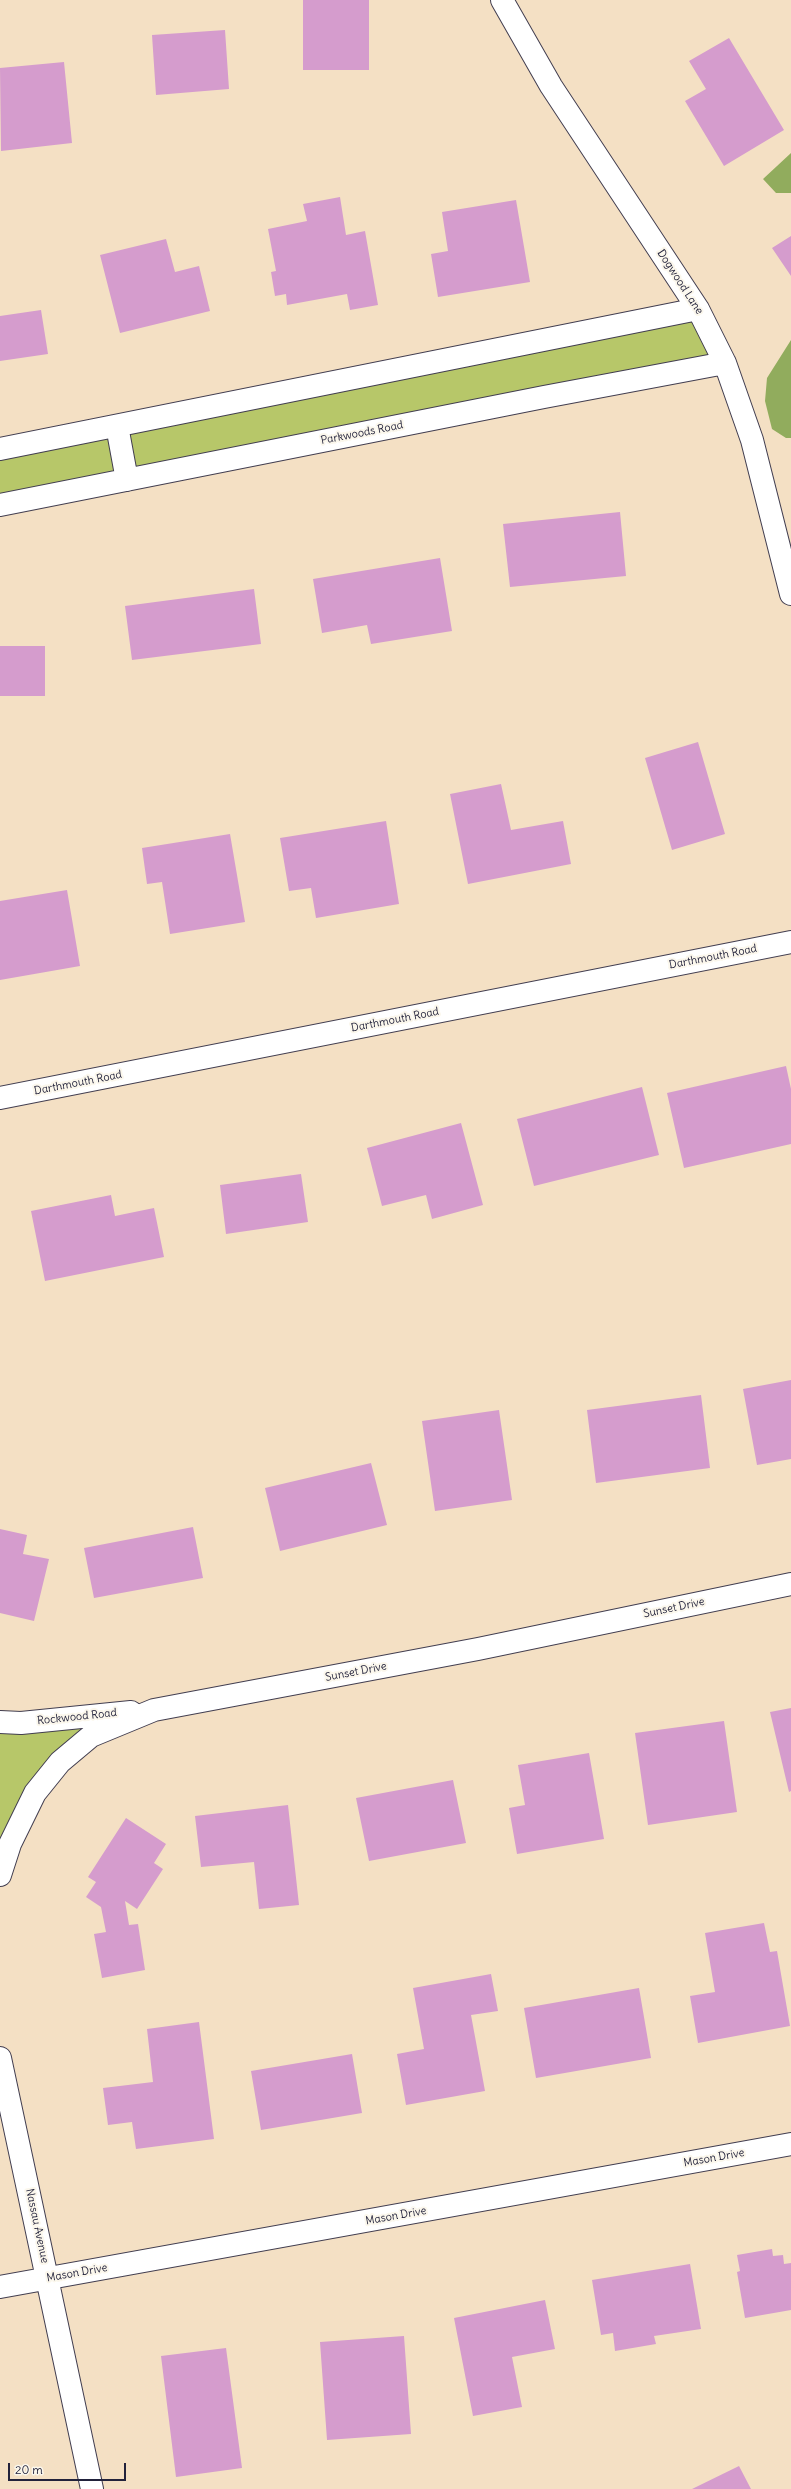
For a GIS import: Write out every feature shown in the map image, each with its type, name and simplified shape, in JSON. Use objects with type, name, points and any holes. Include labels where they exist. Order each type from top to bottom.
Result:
[{"type":"street","name":"Dogwood Lane","points":[[502,0],[551,86],[698,309],[725,363],[752,440],[791,594]]},
{"type":"street","points":[[0,449],[698,309]]},
{"type":"street","name":"Parkwoods Road","points":[[0,505],[725,363]]},
{"type":"street","points":[[117,426],[127,480]]},
{"type":"street","name":"Darthmouth Road","points":[[0,1098],[791,942]]},
{"type":"street","name":"Sunset Drive","points":[[0,1875],[10,1844],[35,1793],[60,1762],[91,1736],[154,1710],[478,1649],[791,1584]]},
{"type":"street","name":"Rockwood Road","points":[[0,1722],[21,1723],[154,1710]]},
{"type":"street","name":"Nassau Avenue","points":[[0,2058],[92,2489]]},
{"type":"street","name":"Mason Drive","points":[[0,2287],[791,2144]]},
{"type":"green space","points":[[791,153],[791,193],[776,193],[763,179]]},
{"type":"green space","points":[[698,309],[725,363],[0,507],[0,449]]},
{"type":"green space","points":[[791,340],[791,438],[786,438],[772,429],[765,401],[767,378]]},
{"type":"green space","points":[[154,1710],[60,1762],[0,1875],[0,1722]]},
{"type":"building","points":[[303,0],[369,0],[369,70],[303,70]]},
{"type":"building","points":[[225,30],[229,89],[156,95],[152,35]]},
{"type":"building","points":[[729,38],[784,130],[724,166],[685,101],[706,89],[689,61]]},
{"type":"building","points":[[64,62],[72,143],[1,151],[0,68]]},
{"type":"building","points":[[340,197],[346,235],[365,231],[378,305],[350,310],[347,294],[287,305],[286,294],[275,296],[271,272],[276,271],[268,229],[307,221],[303,204]]},
{"type":"building","points":[[516,200],[530,282],[438,297],[431,254],[448,251],[442,212]]},
{"type":"building","points":[[791,236],[791,276],[772,248]]},
{"type":"building","points":[[166,239],[175,272],[199,266],[210,311],[120,333],[100,255]]},
{"type":"building","points":[[41,310],[48,354],[0,361],[0,316]]},
{"type":"building","points":[[620,512],[626,576],[510,587],[503,524]]},
{"type":"building","points":[[440,558],[452,631],[371,644],[367,625],[322,633],[313,579]]},
{"type":"building","points":[[254,589],[261,644],[132,660],[125,606]]},
{"type":"building","points":[[0,646],[45,646],[45,696],[0,696]]},
{"type":"building","points":[[698,742],[725,834],[672,850],[645,758]]},
{"type":"building","points":[[501,784],[511,830],[563,821],[571,864],[468,884],[450,794]]},
{"type":"building","points":[[386,821],[399,904],[316,918],[311,888],[289,891],[280,838]]},
{"type":"building","points":[[230,834],[245,922],[170,934],[162,882],[147,884],[142,848]]},
{"type":"building","points":[[67,890],[80,966],[0,980],[0,901]]},
{"type":"building","points":[[786,1066],[791,1089],[791,1144],[684,1168],[667,1093]]},
{"type":"building","points":[[642,1087],[659,1155],[534,1186],[517,1119]]},
{"type":"building","points":[[461,1123],[483,1205],[432,1219],[426,1195],[382,1206],[367,1148]]},
{"type":"building","points":[[301,1174],[308,1222],[226,1234],[220,1185]]},
{"type":"building","points":[[111,1195],[115,1216],[154,1208],[164,1257],[45,1281],[31,1211]]},
{"type":"building","points":[[791,1380],[791,1459],[757,1465],[743,1389]]},
{"type":"building","points":[[701,1395],[710,1468],[596,1483],[587,1410]]},
{"type":"building","points":[[499,1410],[512,1500],[435,1511],[422,1421]]},
{"type":"building","points":[[371,1463],[387,1525],[280,1551],[265,1488]]},
{"type":"building","points":[[193,1527],[203,1578],[94,1598],[84,1548]]},
{"type":"building","points":[[0,1529],[27,1535],[23,1554],[49,1559],[34,1621],[0,1613]]},
{"type":"building","points":[[791,1708],[791,1791],[789,1792],[770,1712]]},
{"type":"building","points":[[724,1721],[737,1812],[648,1825],[635,1733]]},
{"type":"building","points":[[589,1753],[604,1839],[517,1854],[509,1808],[525,1805],[518,1765]]},
{"type":"building","points":[[453,1780],[466,1843],[369,1861],[356,1798]]},
{"type":"building","points":[[288,1805],[299,1905],[259,1909],[254,1862],[201,1867],[195,1816]]},
{"type":"building","points":[[126,1818],[166,1844],[154,1863],[163,1869],[137,1909],[125,1901],[129,1925],[138,1924],[145,1970],[102,1978],[94,1934],[106,1932],[101,1907],[86,1897],[96,1882],[88,1877]]},
{"type":"building","points":[[764,1923],[770,1952],[777,1951],[790,2026],[698,2043],[690,1996],[715,1992],[705,1933]]},
{"type":"building","points":[[491,1974],[498,2011],[471,2015],[485,2091],[406,2105],[397,2054],[424,2049],[413,1988]]},
{"type":"building","points":[[639,1988],[651,2058],[536,2078],[524,2008]]},
{"type":"building","points":[[199,2022],[214,2139],[136,2149],[132,2122],[108,2125],[103,2088],[153,2082],[147,2029]]},
{"type":"building","points":[[352,2054],[362,2113],[261,2130],[251,2071]]},
{"type":"building","points":[[772,2249],[773,2256],[783,2255],[784,2264],[791,2263],[791,2310],[745,2318],[737,2272],[740,2271],[737,2255]]},
{"type":"building","points":[[690,2264],[701,2329],[654,2336],[656,2344],[615,2351],[613,2333],[601,2335],[592,2280]]},
{"type":"building","points":[[545,2300],[555,2349],[512,2357],[522,2407],[473,2416],[454,2318]]},
{"type":"building","points":[[404,2336],[411,2434],[327,2440],[320,2342]]},
{"type":"building","points":[[226,2348],[242,2468],[176,2477],[161,2356]]},
{"type":"building","points":[[739,2466],[751,2489],[692,2489]]}]
